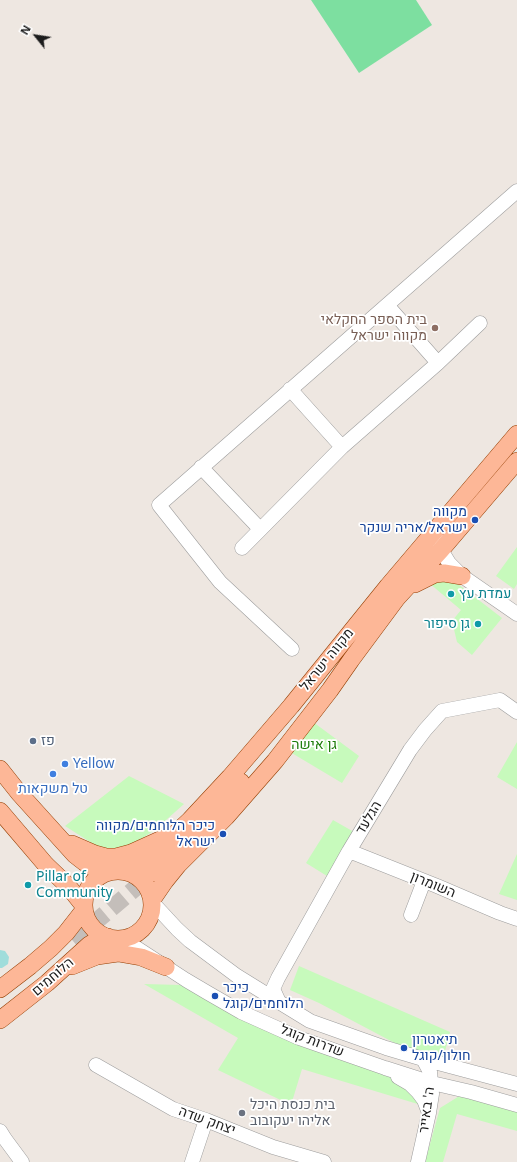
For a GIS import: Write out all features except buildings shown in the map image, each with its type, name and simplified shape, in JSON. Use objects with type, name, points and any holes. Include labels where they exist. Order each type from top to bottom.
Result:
[{"type":"main road","name":"מקווה ישראל","points":[[124,871],[139,866],[190,820],[259,743],[388,586],[517,434]]},
{"type":"main road","name":"מקווה ישראל","points":[[152,901],[175,869],[226,817],[285,749],[330,690],[386,611],[405,588],[441,550],[517,461]]},
{"type":"main road","points":[[405,588],[435,574],[444,573],[462,576]]},
{"type":"main road","points":[[153,873],[211,815],[289,726],[333,667],[338,647]]},
{"type":"main road","points":[[333,667],[351,660]]},
{"type":"main road","points":[[0,769],[19,793],[79,859],[104,874]]},
{"type":"main road","points":[[0,811],[46,865],[72,891],[84,908]]},
{"type":"main road","points":[[59,837],[79,848],[95,854],[106,857],[116,857],[132,854],[155,843],[190,820]]},
{"type":"main road","points":[[116,870],[132,873],[139,878],[145,884],[152,901],[149,919],[140,931],[132,936],[115,938],[102,935],[95,930],[86,917],[84,908],[85,894],[94,880],[104,874],[116,870]]},
{"type":"main road","name":"הלוחמים","points":[[0,989],[51,948],[66,933],[84,908]]},
{"type":"main road","name":"הלוחמים","points":[[0,1020],[22,1004],[94,942],[103,938],[115,938]]},
{"type":"main road","points":[[0,1001],[28,980],[73,941]]},
{"type":"main road","points":[[62,970],[97,956],[118,953],[141,957],[166,967]]},
{"type":"street","points":[[292,650],[220,582],[159,505],[517,191]]},
{"type":"street","points":[[387,305],[438,363]]},
{"type":"street","points":[[242,548],[342,447],[438,363],[480,323]]},
{"type":"street","points":[[290,390],[342,447]]},
{"type":"street","points":[[201,468],[260,529]]},
{"type":"street","points":[[441,525],[438,532],[438,538],[441,550],[449,562],[462,576],[517,614]]},
{"type":"street","name":"הגלעד","points":[[278,1002],[273,990],[278,978],[349,851],[410,750],[425,730],[442,711],[500,700],[517,712]]},
{"type":"street","name":"השומרון","points":[[349,851],[517,919]]},
{"type":"street","points":[[411,915],[424,881]]},
{"type":"street","name":"שדרות קוגל","points":[[152,901],[190,941],[237,976],[310,1021],[386,1048],[517,1084]]},
{"type":"street","name":"שדרות קוגל","points":[[115,938],[236,1009],[299,1038],[432,1083],[517,1105]]},
{"type":"street","name":"ה' באייר","points":[[418,1162],[432,1094],[430,1072],[423,1059]]},
{"type":"street","name":"יצחק שדה","points":[[96,1065],[173,1109],[206,1120],[273,1147],[324,1162]]},
{"type":"street","points":[[384,1068],[410,1084],[424,1100],[429,1113]]},
{"type":"street","points":[[192,1162],[206,1120]]},
{"type":"street","points":[[2,1138],[22,1162]]},
{"type":"green space","points":[[311,0],[416,0],[432,25],[359,73]]},
{"type":"green space","points":[[517,547],[517,584],[514,589],[496,576]]},
{"type":"green space","points":[[446,580],[458,584],[502,618],[472,655],[457,642],[452,621],[461,610],[429,583]]},
{"type":"green space","name":"גן אישה","points":[[309,719],[359,756],[342,783],[285,749]]},
{"type":"green space","points":[[517,742],[517,789],[497,777]]},
{"type":"green space","points":[[129,776],[184,804],[156,829],[137,842],[121,848],[110,849],[98,847],[65,826]]},
{"type":"green space","points":[[333,820],[354,832],[327,876],[306,863]]},
{"type":"green space","points":[[517,854],[517,900],[499,894]]},
{"type":"green space","points":[[299,966],[450,1032],[443,1059],[406,1049],[319,1003],[290,990]]},
{"type":"green space","points":[[144,984],[181,985],[235,1012],[383,1073],[408,1087],[421,1105],[302,1069],[291,1105],[218,1070],[238,1038]]},
{"type":"green space","points":[[461,1095],[517,1112],[517,1131],[457,1114],[443,1162],[425,1162],[440,1108]]},
{"type":"water","points":[[0,950],[5,951],[9,957],[8,964],[2,968],[0,968]]},
{"type":"tunnel","points":[[73,941],[153,873]]},
{"type":"place","name":"בית הספר החקלאי מקווה ישראל","points":[[435,328]]},
{"type":"place","name":"מקווה ישראל/אריה שנקר","points":[[475,520]]},
{"type":"place","name":"עמדת עץ","points":[[451,594]]},
{"type":"place","name":"גן סיפור","points":[[478,624]]},
{"type":"place","name":"פז","points":[[33,741]]},
{"type":"place","name":"Yellow","points":[[65,764]]},
{"type":"place","name":"טל משקאות","points":[[53,774]]},
{"type":"place","name":"כיכר הלוחמים/מקווה ישראל","points":[[223,834]]},
{"type":"place","name":"Pillar of Community","points":[[28,885]]},
{"type":"place","name":"כיכר הלוחמים/קוגל","points":[[215,996]]},
{"type":"place","name":"תיאטרון חולון/קוגל","points":[[404,1048]]},
{"type":"place","name":"בית כנסת היכל אליהו יעקובוב","points":[[242,1113]]}]
